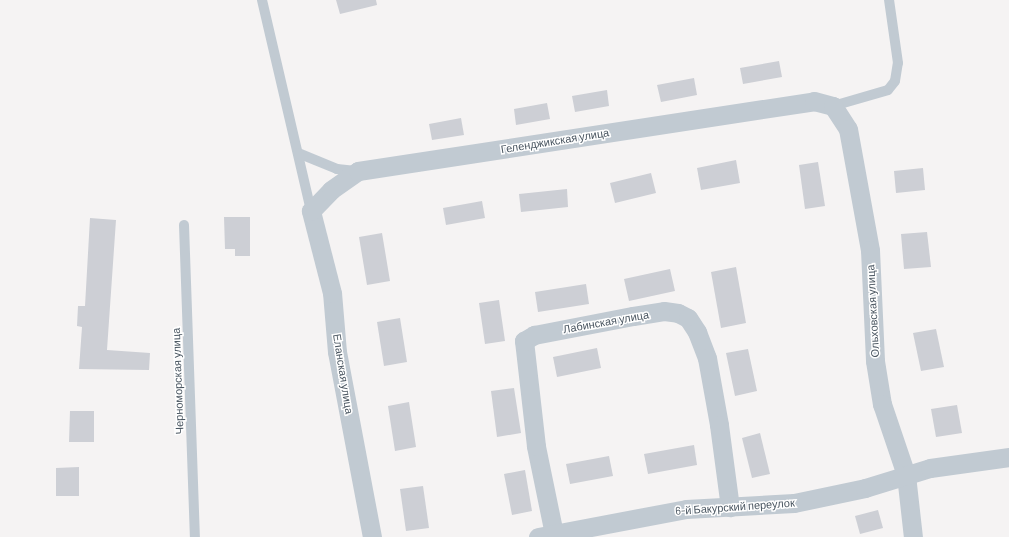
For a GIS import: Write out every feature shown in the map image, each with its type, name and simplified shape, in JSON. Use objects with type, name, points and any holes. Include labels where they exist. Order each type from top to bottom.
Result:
[{"type":"street","name":"Геленджикская улица","points":[[311,211],[331,190],[358,171],[814,101],[833,106]]},
{"type":"street","name":"Ольховская улица","points":[[833,106],[848,129],[870,250],[876,361],[882,404],[906,475],[913,537]]},
{"type":"street","name":"Еланская улица","points":[[311,211],[332,293],[337,352],[372,537]]},
{"type":"street","name":"Лабинская улица","points":[[546,536],[531,392],[523,350],[524,342],[534,335],[664,311],[678,313],[688,318],[697,332],[707,358],[720,425],[730,507]]},
{"type":"street","name":"6-й Бакурский переулок","points":[[546,536],[686,509],[794,504],[865,488],[906,475],[960,462],[1009,457]]},
{"type":"lane","points":[[262,0],[311,211]]},
{"type":"lane","points":[[833,106],[888,90],[895,81],[898,64],[889,0]]},
{"type":"lane","points":[[298,153],[337,169],[358,171]]},
{"type":"lane","name":"Черноморская улица","points":[[184,225],[195,537]]},
{"type":"building","points":[[336,0],[376,0],[377,5],[340,14]]},
{"type":"building","points":[[779,61],[782,77],[743,84],[740,68]]},
{"type":"building","points":[[694,78],[697,95],[661,102],[657,85]]},
{"type":"building","points":[[607,90],[609,106],[575,112],[572,96]]},
{"type":"building","points":[[547,103],[550,119],[516,125],[514,109]]},
{"type":"building","points":[[461,118],[464,135],[432,140],[429,124]]},
{"type":"building","points":[[736,160],[740,183],[701,190],[697,168]]},
{"type":"building","points":[[818,162],[825,206],[805,209],[799,165]]},
{"type":"building","points":[[923,168],[925,190],[896,193],[894,171]]},
{"type":"building","points":[[651,173],[656,193],[615,203],[610,183]]},
{"type":"building","points":[[567,189],[568,207],[521,212],[519,194]]},
{"type":"building","points":[[482,201],[485,218],[446,225],[443,208]]},
{"type":"building","points":[[224,217],[250,217],[250,256],[235,256],[235,249],[225,249]]},
{"type":"building","points":[[90,218],[116,220],[107,350],[150,353],[149,370],[79,369],[82,327],[77,326],[78,306],[85,306]]},
{"type":"building","points":[[927,232],[931,267],[904,269],[901,234]]},
{"type":"building","points":[[382,233],[390,281],[367,285],[359,237]]},
{"type":"building","points":[[736,267],[746,323],[721,328],[711,272]]},
{"type":"building","points":[[670,269],[675,291],[629,301],[624,279]]},
{"type":"building","points":[[586,284],[589,304],[538,312],[535,292]]},
{"type":"building","points":[[499,300],[505,341],[485,344],[479,303]]},
{"type":"building","points":[[400,318],[407,362],[384,366],[377,322]]},
{"type":"building","points":[[936,329],[944,367],[921,371],[913,333]]},
{"type":"building","points":[[597,348],[601,368],[557,377],[553,357]]},
{"type":"building","points":[[748,349],[757,391],[735,396],[726,353]]},
{"type":"building","points":[[514,388],[521,433],[497,437],[491,391]]},
{"type":"building","points":[[409,402],[416,447],[395,451],[388,406]]},
{"type":"building","points":[[957,405],[962,433],[936,437],[931,409]]},
{"type":"building","points":[[70,411],[94,411],[94,442],[69,442]]},
{"type":"building","points":[[760,433],[770,474],[752,478],[742,438]]},
{"type":"building","points":[[694,445],[697,465],[648,474],[644,454]]},
{"type":"building","points":[[609,456],[613,476],[570,484],[566,464]]},
{"type":"building","points":[[79,467],[79,496],[56,496],[56,468]]},
{"type":"building","points":[[525,470],[532,511],[512,515],[504,474]]},
{"type":"building","points":[[423,486],[429,528],[406,531],[400,489]]},
{"type":"building","points":[[878,510],[883,528],[860,534],[855,516]]}]
